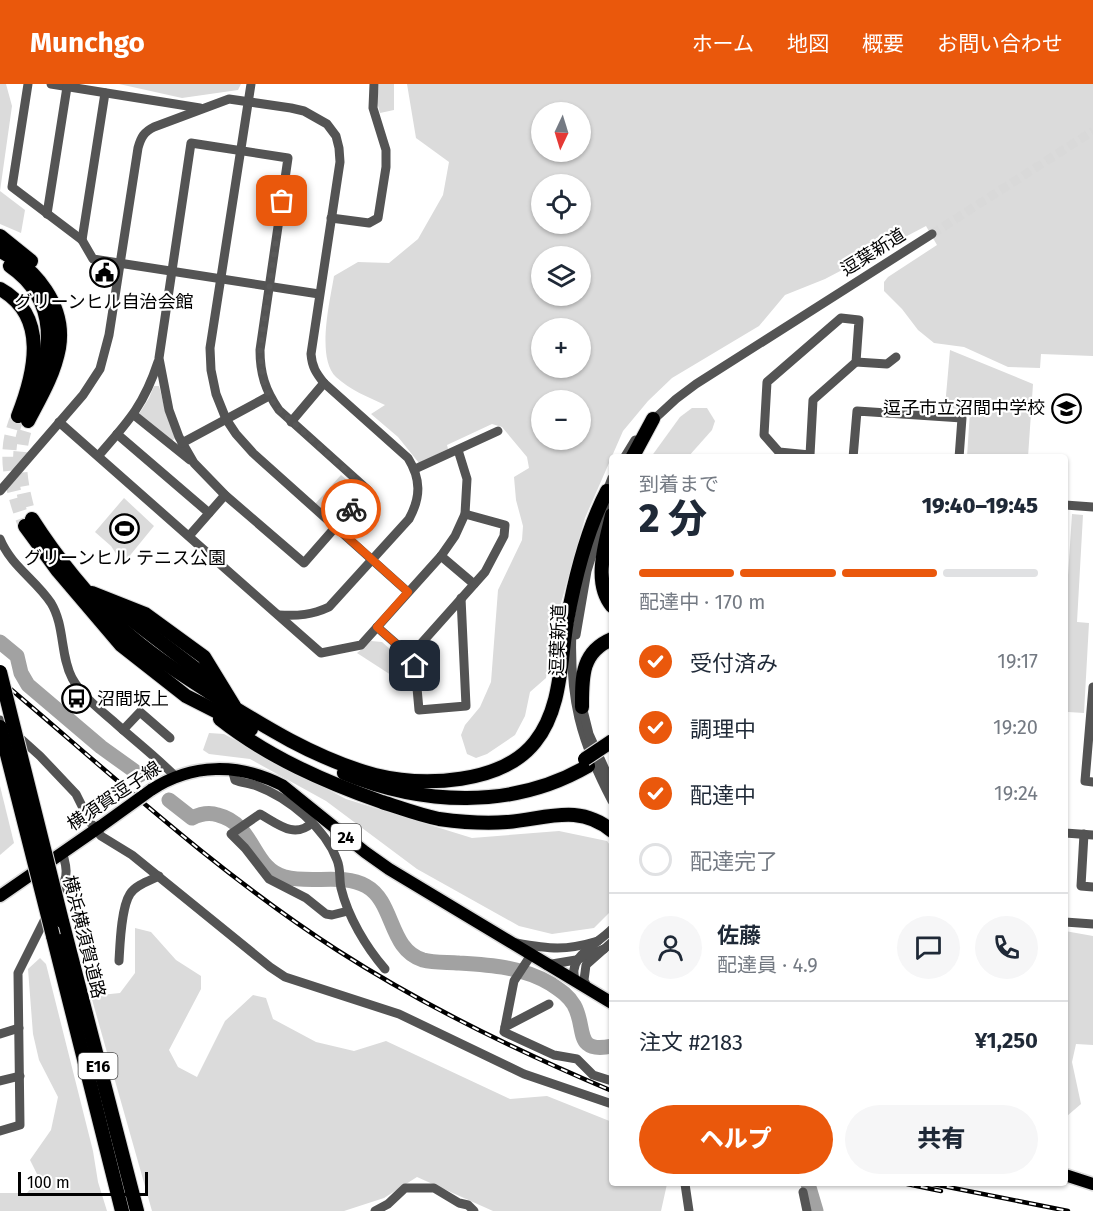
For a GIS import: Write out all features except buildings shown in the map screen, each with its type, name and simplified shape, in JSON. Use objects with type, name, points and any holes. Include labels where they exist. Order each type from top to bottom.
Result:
[{"type":"highway","points":[[0,236],[17,248],[44,274],[58,303],[59,348],[54,368],[23,419],[24,401],[34,359],[33,331],[25,311],[14,298],[0,289]]},
{"type":"highway","points":[[0,250],[19,261],[42,284],[60,326]]},
{"type":"highway","points":[[0,260],[16,270],[32,288],[40,301],[48,327],[44,368],[34,389],[24,401]]},
{"type":"highway","points":[[631,454],[653,419]]},
{"type":"highway","points":[[375,775],[426,780],[472,777],[496,770],[516,760],[536,741],[553,707],[561,674],[572,593],[595,513],[609,489]]},
{"type":"highway","points":[[609,752],[532,780],[488,789],[429,789],[406,785],[324,756],[231,706],[181,675],[158,657],[123,629],[99,606],[58,571],[29,523],[99,606],[121,645],[239,734],[295,765],[350,790],[402,809],[440,819],[508,822],[567,814],[582,815],[601,822],[609,829]]},
{"type":"highway","points":[[609,532],[602,573],[605,594],[609,601]]},
{"type":"highway","points":[[99,606],[124,606],[145,614],[204,657],[231,706]]},
{"type":"highway","points":[[99,606],[205,676],[231,706]]},
{"type":"highway","points":[[582,706],[582,679],[587,661],[596,648],[609,641]]},
{"type":"highway","name":"横浜横須賀道路","points":[[0,672],[137,1211]]},
{"type":"highway","points":[[204,707],[234,719],[336,770],[378,786],[423,796],[471,798],[513,794],[559,780],[609,743]]},
{"type":"highway","name":"横浜横須賀道路","points":[[0,727],[122,1211]]},
{"type":"main road","name":"横須賀逗子線","points":[[0,896],[151,790],[175,776],[201,769],[232,769],[266,777],[282,785],[373,857],[420,889],[508,942],[528,959]]},
{"type":"main road","name":"24","points":[[528,959],[546,965],[609,1001]]},
{"type":"main road","points":[[1068,1176],[1093,1184]]},
{"type":"street","points":[[28,84],[12,187],[82,240],[93,259],[319,294]]},
{"type":"street","points":[[51,84],[203,109]]},
{"type":"street","points":[[251,84],[210,348],[211,370],[216,394],[226,419],[253,453],[408,592]]},
{"type":"street","points":[[331,218],[369,223],[378,218],[386,167],[386,150],[373,108],[374,84]]},
{"type":"street","points":[[47,213],[67,87]]},
{"type":"street","points":[[82,240],[105,93]]},
{"type":"street","points":[[0,491],[83,395],[100,369],[109,335],[140,139],[145,132],[229,99],[304,111],[327,124],[336,136],[340,162],[311,354],[315,373],[408,458],[416,470],[419,494],[416,507],[409,519],[329,608],[302,616],[279,615]]},
{"type":"street","points":[[99,455],[134,414],[150,387],[159,358],[191,143],[288,158],[260,350],[263,381],[269,396],[279,410],[368,490],[304,563],[225,495],[194,463],[134,414]]},
{"type":"street","name":"逗葉新道","points":[[653,419],[676,399],[705,379],[932,234]]},
{"type":"street","points":[[794,454],[779,452],[764,435],[767,382],[841,318],[859,320],[856,362],[813,400],[810,454]]},
{"type":"street","points":[[856,362],[887,364],[896,357]]},
{"type":"street","points":[[159,358],[169,410],[182,443],[194,463]]},
{"type":"street","points":[[291,422],[324,383]]},
{"type":"street","points":[[182,443],[269,396]]},
{"type":"street","points":[[854,454],[857,411],[962,418],[959,454]]},
{"type":"street","points":[[59,422],[321,652],[361,645],[441,555],[455,536],[465,514],[467,479],[458,450]]},
{"type":"street","points":[[416,470],[498,431]]},
{"type":"street","points":[[117,434],[209,513]]},
{"type":"street","name":"逗葉新道","points":[[609,490],[576,595],[570,657],[573,696],[582,735],[609,795]]},
{"type":"street","name":"逗葉新道","points":[[609,491],[587,571],[577,624],[575,656],[582,706],[589,734],[609,778]]},
{"type":"street","points":[[189,536],[225,495]]},
{"type":"street","points":[[1068,506],[1093,507]]},
{"type":"street","points":[[410,656],[485,572],[504,536],[505,525],[465,514]]},
{"type":"street","points":[[0,539],[10,559],[45,594],[54,608],[66,662],[76,686],[175,776]]},
{"type":"street","points":[[441,555],[474,584]]},
{"type":"street","points":[[377,627],[410,656],[415,666],[420,710],[466,706],[461,598]]},
{"type":"street","points":[[1093,687],[1091,734],[1085,782],[1093,782]]},
{"type":"street","points":[[123,730],[140,712],[170,738]]},
{"type":"street","points":[[0,720],[40,756],[76,794],[101,836],[132,855],[285,977],[399,1014],[524,1074],[609,1103]]},
{"type":"street","points":[[232,769],[235,780],[271,792],[312,824],[330,846],[337,861],[348,911],[385,969]]},
{"type":"street","points":[[312,824],[305,830],[292,831],[260,814],[231,834],[269,879],[306,898],[326,914],[332,915],[348,911]]},
{"type":"street","points":[[1068,833],[1089,834],[1082,886],[1093,887]]},
{"type":"street","points":[[0,1131],[20,1125],[19,969],[66,881],[67,867],[62,852]]},
{"type":"street","points":[[119,961],[123,919],[130,894],[159,876]]},
{"type":"street","points":[[1068,922],[1093,924]]},
{"type":"street","points":[[588,989],[584,976],[586,965],[609,933]]},
{"type":"street","points":[[508,942],[560,949],[609,943]]},
{"type":"street","points":[[546,965],[576,960],[601,945]]},
{"type":"street","points":[[528,959],[516,977],[504,1032],[554,1055],[578,1059],[593,1075],[609,1080]]},
{"type":"street","points":[[576,960],[574,972],[576,982]]},
{"type":"street","points":[[505,1027],[549,1004]]},
{"type":"street","points":[[0,1034],[19,1028]]},
{"type":"street","points":[[0,1082],[20,1076]]},
{"type":"street","points":[[685,1186],[689,1211]]},
{"type":"street","points":[[375,1211],[388,1204],[405,1188],[434,1188],[459,1203],[468,1205],[474,1211]]},
{"type":"street","points":[[803,1192],[807,1211]]},
{"type":"shaded area","points":[[0,84],[6,84],[12,106],[0,191]]},
{"type":"shaded area","points":[[119,84],[241,84],[238,90],[182,98]]},
{"type":"shaded area","points":[[379,84],[394,84],[394,110],[380,113],[377,102]]},
{"type":"shaded area","points":[[407,84],[1093,84],[1093,356],[1041,354],[1040,368],[1008,367],[964,347],[934,343],[918,330],[884,291],[884,282],[888,277],[937,245],[926,226],[825,279],[785,295],[759,326],[672,378],[648,401],[623,431],[613,454],[609,454],[609,463],[585,518],[554,628],[546,678],[530,692],[525,716],[515,735],[487,754],[476,758],[467,754],[461,735],[465,725],[480,707],[491,682],[498,590],[522,540],[523,526],[516,500],[514,477],[529,468],[527,457],[502,427],[492,424],[447,445],[448,449],[419,463],[398,437],[371,414],[385,405],[359,393],[336,377],[330,368],[326,343],[334,276],[358,262],[389,263],[418,239],[443,195],[449,162],[416,138]]},
{"type":"shaded area","points":[[0,191],[25,210],[21,233],[0,224]]},
{"type":"shaded area","points":[[950,350],[1033,384],[1028,454],[967,454],[970,411],[945,407]]},
{"type":"shaded area","points":[[154,386],[159,386],[175,438],[172,441],[139,414]]},
{"type":"shaded area","points":[[692,408],[707,408],[715,421],[712,430],[691,454],[653,454],[680,417]]},
{"type":"shaded area","points":[[341,475],[361,492],[334,522],[315,504]]},
{"type":"shaded area","name":"グリーンヒル テニス公園","points":[[124,498],[154,526],[123,564],[111,546],[95,532]]},
{"type":"shaded area","points":[[1072,514],[1083,515],[1077,622],[1089,623],[1084,713],[1068,712],[1068,576]]},
{"type":"shaded area","points":[[371,641],[382,642],[408,665],[409,674],[391,675],[357,653]]},
{"type":"shaded area","points":[[209,733],[224,734],[346,799],[472,838],[559,831],[607,841],[609,844],[609,913],[594,928],[552,934],[519,926],[417,869],[326,801],[250,759],[209,754],[203,750]]},
{"type":"shaded area","points":[[0,786],[14,843],[0,855]]},
{"type":"shaded area","points":[[135,928],[151,932],[176,960],[201,976],[201,989],[169,1050],[178,1067],[197,1077],[225,1021],[253,995],[266,998],[273,1019],[316,1042],[354,1051],[386,1041],[510,1099],[547,1096],[609,1121],[609,1186],[667,1186],[661,1211],[493,1211],[417,1177],[384,1198],[344,1211],[152,1211],[91,996],[120,993],[135,973]]},
{"type":"shaded area","points":[[1068,932],[1093,936],[1093,1045],[1076,1044],[1072,1062],[1081,1104],[1068,1115]]},
{"type":"shaded area","points":[[40,958],[46,964],[107,1211],[0,1211],[0,1193],[27,1193],[39,1178],[30,1160],[51,1130],[58,1097],[39,1060],[33,1034],[28,969]]},
{"type":"waterway","points":[[0,642],[17,656],[21,673],[28,685],[101,747],[140,775]]},
{"type":"waterway","points":[[169,800],[192,818],[211,814],[230,820],[247,836],[266,865],[285,877],[305,880],[347,880],[366,886],[382,903],[403,946],[423,960],[506,968],[529,974],[551,984],[574,1005],[586,1043],[591,1046],[609,1046]]},
{"type":"waterway","points":[[809,1186],[816,1211]]},
{"type":"tunnel","points":[[932,234],[1093,131]]},
{"type":"tunnel","points":[[18,416],[13,430],[9,457],[16,498],[25,526]]},
{"type":"tunnel","points":[[27,507],[22,485],[20,453],[28,421]]},
{"type":"railway","points":[[0,680],[206,855],[292,920],[337,950],[437,1009],[541,1060],[609,1090]]},
{"type":"railway","points":[[917,1186],[941,1191]]},
{"type":"railway","points":[[943,1186],[1068,1211]]},
{"type":"way so far","points":[[282,201],[260,350],[263,381],[269,396],[279,410],[368,490],[351,509]]},
{"type":"place","name":"グリーンヒル自治会館","points":[[104,273]]},
{"type":"place","name":"逗子市立沼間中学校","points":[[1066,408]]},
{"type":"place","name":"グリーンヒル テニス公園","points":[[125,529]]},
{"type":"place","name":"沼間坂上","points":[[76,699]]},
{"type":"route","points":[[351,509],[336,527],[408,592],[377,627],[410,656],[415,666]]}]
